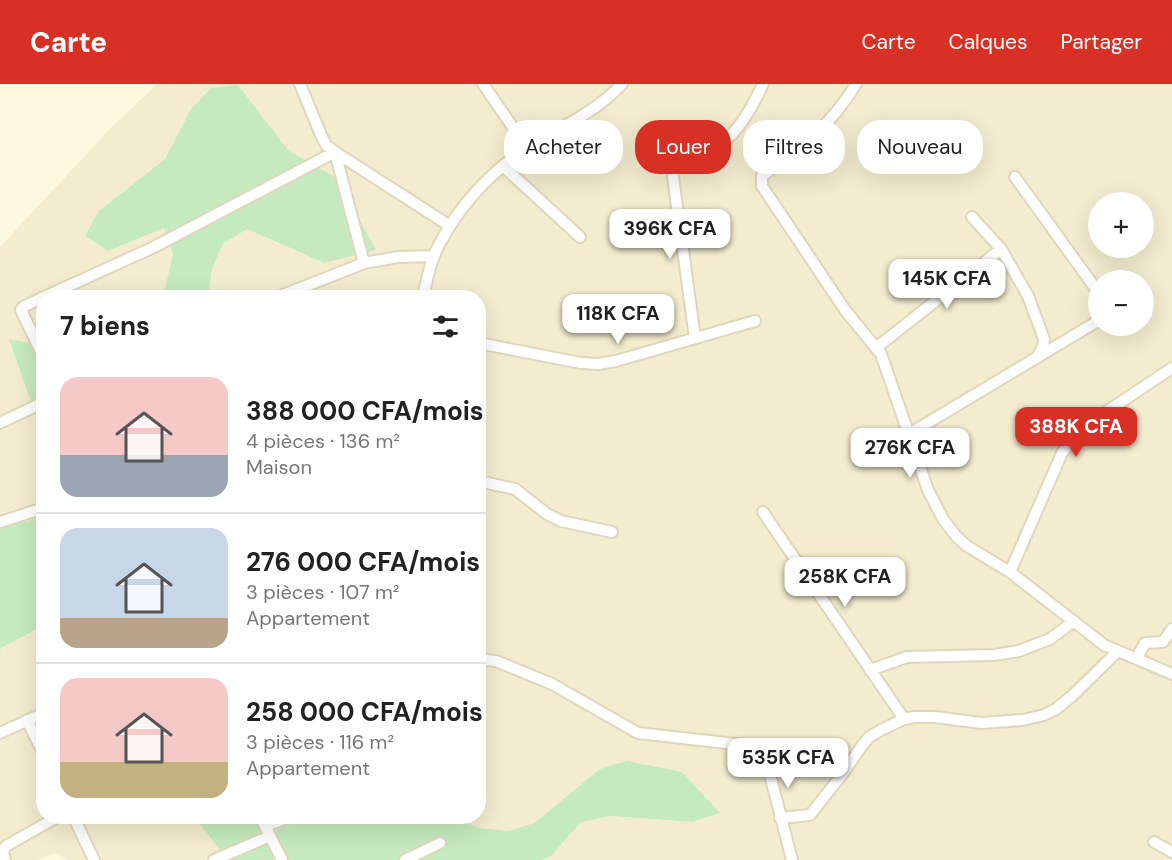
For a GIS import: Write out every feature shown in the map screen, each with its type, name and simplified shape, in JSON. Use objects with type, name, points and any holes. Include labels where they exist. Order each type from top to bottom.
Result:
[{"type":"street","points":[[300,84],[326,145],[450,226]]},
{"type":"street","points":[[483,84],[508,120]]},
{"type":"street","points":[[731,136],[763,84]]},
{"type":"street","points":[[856,84],[843,106],[826,126],[806,144],[762,176],[760,181],[845,310],[883,359],[928,490],[943,519],[956,536],[967,546],[1010,572],[1104,645],[1172,674]]},
{"type":"street","points":[[576,120],[595,109],[619,85]]},
{"type":"street","points":[[335,152],[364,263]]},
{"type":"street","points":[[59,290],[152,248],[335,152]]},
{"type":"street","points":[[425,290],[434,256],[450,226],[503,166],[580,237]]},
{"type":"street","points":[[673,177],[694,338]]},
{"type":"street","points":[[1015,177],[1088,278]]},
{"type":"street","points":[[972,217],[1001,249],[1028,296],[1044,339],[1037,358]]},
{"type":"street","points":[[876,348],[1001,249]]},
{"type":"street","points":[[296,290],[364,263],[398,257],[434,256]]},
{"type":"street","points":[[36,300],[23,306],[21,310],[36,341]]},
{"type":"street","points":[[486,345],[581,363],[598,364],[616,361],[755,321]]},
{"type":"street","points":[[909,434],[1088,327]]},
{"type":"street","points":[[1010,572],[1062,453],[1074,435],[1172,368]]},
{"type":"street","points":[[0,423],[36,406]]},
{"type":"street","points":[[486,483],[515,489],[561,521],[612,532]]},
{"type":"street","points":[[0,522],[36,511]]},
{"type":"street","points":[[763,512],[904,719]]},
{"type":"street","points":[[870,670],[907,657],[994,656],[1019,651],[1050,639],[1074,621]]},
{"type":"street","points":[[1136,659],[1145,643],[1163,642],[1172,629]]},
{"type":"street","points":[[780,818],[810,814],[869,737],[904,719],[935,717],[998,723],[1044,715],[1072,696],[1118,651]]},
{"type":"street","points":[[486,660],[496,662],[552,684],[638,733],[759,748],[765,755],[792,860]]},
{"type":"street","points":[[0,733],[36,716]]},
{"type":"street","points":[[27,720],[36,739]]},
{"type":"street","points":[[5,860],[3,851],[6,846],[45,824]]},
{"type":"street","points":[[77,824],[94,860]]},
{"type":"street","points":[[214,860],[265,826],[282,860]]},
{"type":"street","points":[[1154,842],[1172,852]]},
{"type":"street","points":[[405,860],[440,843]]},
{"type":"shaded area","points":[[157,84],[1172,84],[1172,860],[541,860],[551,856],[581,822],[609,816],[692,822],[600,769],[534,823],[508,831],[480,828],[469,824],[486,824],[486,290],[209,290],[212,269],[223,244],[247,229],[324,263],[338,179],[289,151],[238,85],[191,109],[165,159],[99,211],[108,251],[164,228],[173,254],[165,290],[36,290],[36,345],[9,339],[36,416],[36,517],[0,527],[0,247],[108,131]]},
{"type":"shaded area","points":[[36,630],[36,824],[200,824],[227,860],[68,860],[54,853],[38,860],[0,860],[1,648]]},
{"type":"green space","points":[[238,85],[289,151],[338,179],[376,250],[324,263],[247,229],[223,244],[212,269],[209,290],[165,290],[173,254],[164,228],[108,251],[85,236],[99,211],[165,159],[191,109],[211,88]]},
{"type":"green space","points":[[9,339],[36,345],[36,416]]},
{"type":"green space","points":[[36,517],[36,630],[1,648],[0,651],[0,527],[29,521]]},
{"type":"green space","points":[[627,761],[682,772],[720,813],[692,822],[610,816],[581,822],[551,856],[541,860],[227,860],[200,824],[469,824],[480,828],[508,831],[534,823],[600,769]]}]
